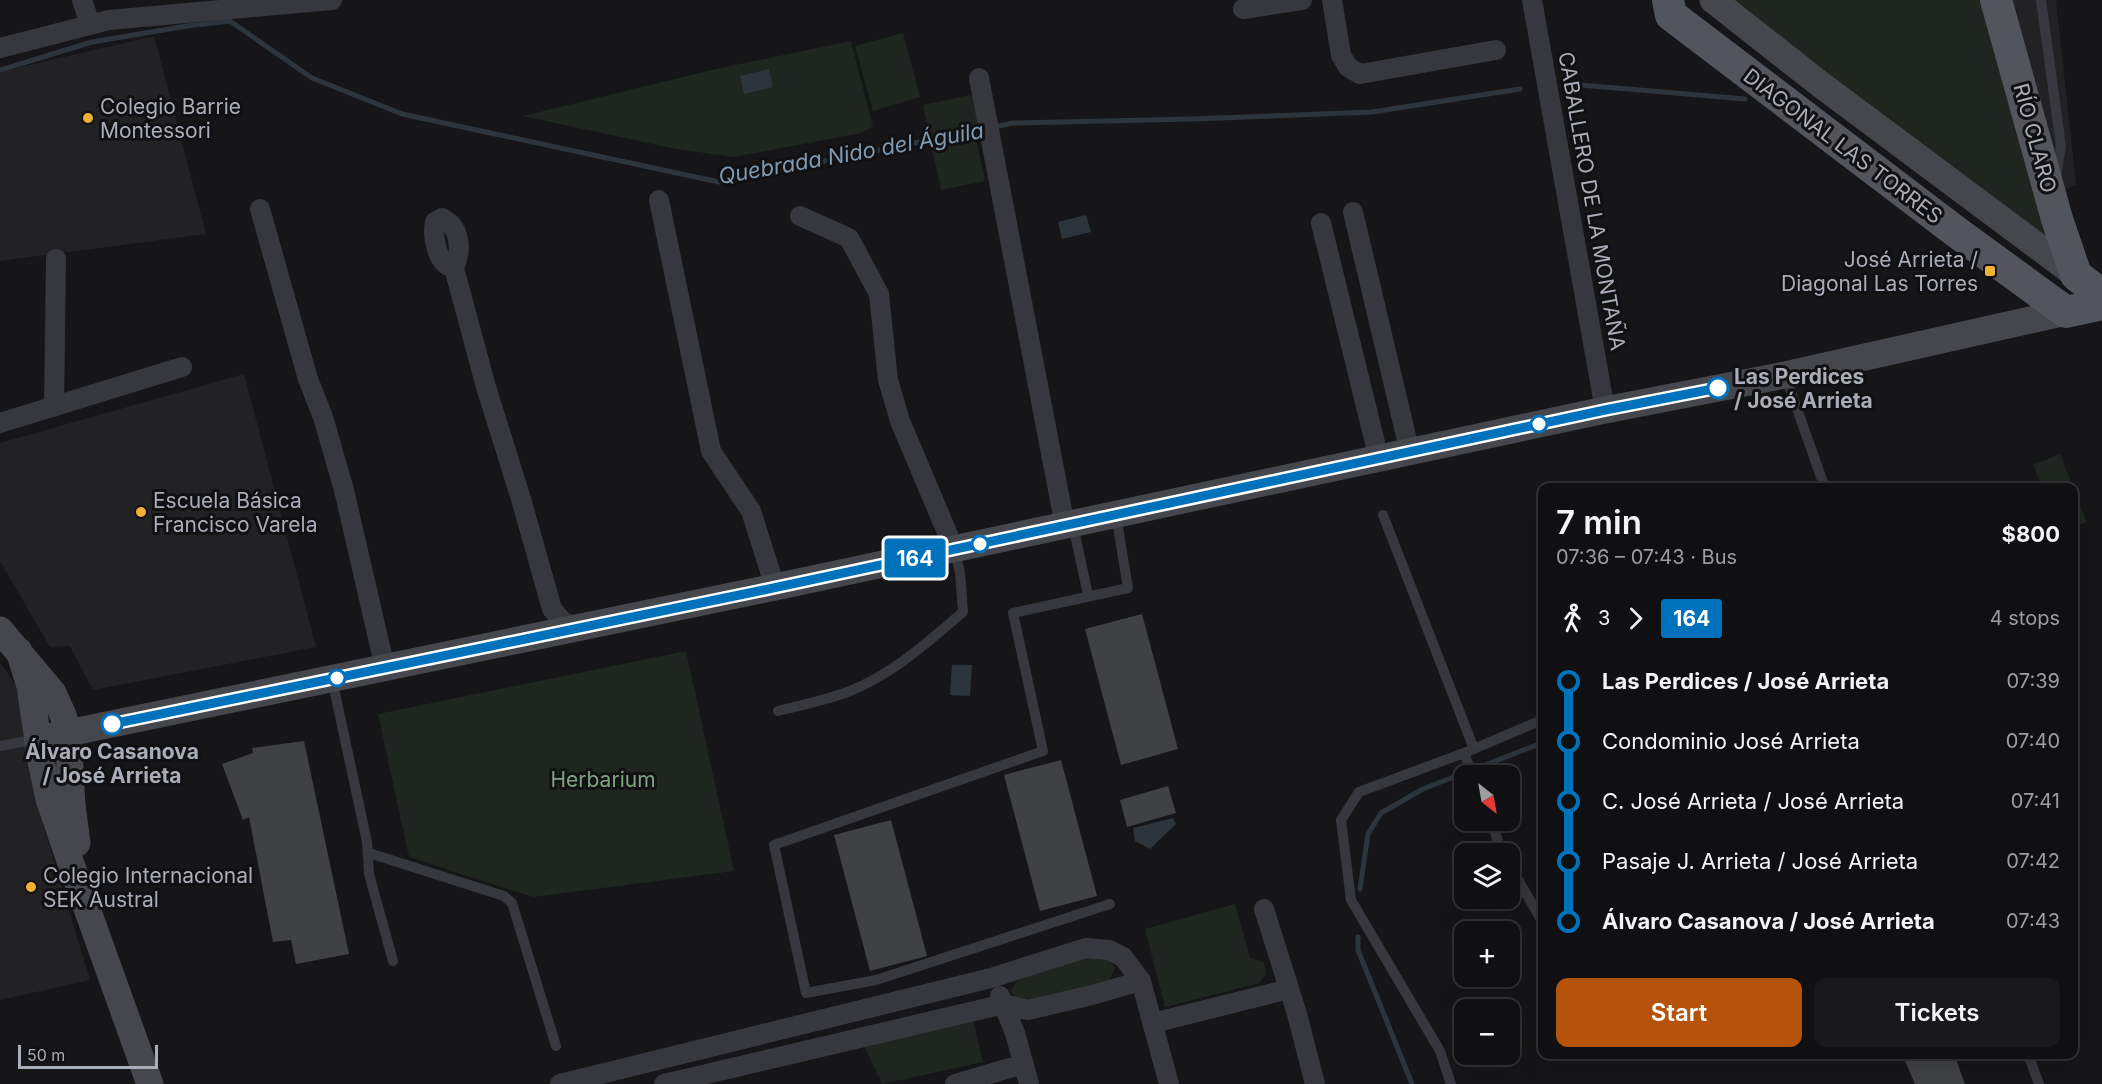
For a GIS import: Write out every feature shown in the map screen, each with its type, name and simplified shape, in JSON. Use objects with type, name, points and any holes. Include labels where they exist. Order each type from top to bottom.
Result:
[{"type":"main road","name":"RÍO CLARO","points":[[1996,0],[2076,275]]},
{"type":"main road","name":"DIAGONAL LAS TORRES","points":[[1663,5],[1955,231],[2066,312]]},
{"type":"main road","name":"DIAGONAL LAS TORRES","points":[[2076,275],[2102,295]]},
{"type":"main road","points":[[2066,312],[2102,304]]},
{"type":"street","points":[[82,0],[90,24]]},
{"type":"street","points":[[0,48],[109,20],[332,0]]},
{"type":"street","points":[[1243,9],[1302,0]]},
{"type":"street","points":[[1332,0],[1341,55],[1348,67],[1360,74],[1496,51]]},
{"type":"street","name":"CABALLERO DE LA MONTAÑA","points":[[1532,0],[1605,410]]},
{"type":"street","name":"DIAGONAL LAS TORRES","points":[[1713,0],[1820,84],[2076,275]]},
{"type":"street","points":[[980,78],[1069,525]]},
{"type":"street","points":[[659,200],[711,451],[751,511],[775,587]]},
{"type":"street","points":[[260,209],[308,379],[323,417],[341,480],[385,668]]},
{"type":"street","points":[[1353,212],[1410,453]]},
{"type":"street","points":[[800,216],[849,238],[879,294],[888,380],[900,421],[954,549]]},
{"type":"street","points":[[1321,223],[1379,459]]},
{"type":"street","points":[[54,407],[56,260]]},
{"type":"street","points":[[454,268],[486,387],[552,609],[564,623],[585,627]]},
{"type":"street","points":[[39,738],[525,640],[1605,410],[1785,375],[2066,312]]},
{"type":"street","points":[[0,423],[182,367]]},
{"type":"street","points":[[525,640],[546,626],[552,609]]},
{"type":"street","points":[[0,630],[54,693],[68,732],[72,805],[83,895]]},
{"type":"street","points":[[20,651],[30,686],[49,799],[150,1084]]},
{"type":"street","points":[[1264,909],[1315,1084]]},
{"type":"street","points":[[560,1084],[991,978],[1086,948],[1109,950],[1123,957],[1141,981],[1169,1084]]},
{"type":"street","points":[[991,978],[1004,1004],[1029,1084]]},
{"type":"street","points":[[664,1084],[735,1075],[1004,1004],[1028,1010],[1141,981]]},
{"type":"street","points":[[1153,1023],[1289,989]]},
{"type":"street","points":[[722,1044],[735,1075]]},
{"type":"street","points":[[956,1084],[1023,1064]]},
{"type":"lane","points":[[2041,0],[2061,146],[2053,202]]},
{"type":"lane","points":[[1785,375],[1823,483]]},
{"type":"lane","points":[[1110,904],[876,980],[806,993],[774,845],[1043,751],[1013,612],[1128,588],[1116,515]]},
{"type":"lane","points":[[1383,515],[1469,751],[1471,765]]},
{"type":"lane","points":[[1069,525],[1088,595]]},
{"type":"lane","points":[[778,711],[849,692],[885,674],[915,653],[963,612],[960,572],[954,549]]},
{"type":"lane","points":[[332,679],[369,853],[369,873],[393,961]]},
{"type":"lane","points":[[1450,1084],[1440,1051],[1352,900],[1341,820],[1359,792],[1469,751],[1538,722]]},
{"type":"lane","points":[[0,746],[39,738]]},
{"type":"lane","points":[[369,853],[504,896],[512,903],[556,1046]]},
{"type":"lane","points":[[1520,883],[1538,914]]},
{"type":"lane","points":[[2030,1059],[2038,1084]]},
{"type":"shaded area","points":[[2010,0],[2056,0],[2076,185],[2063,190]]},
{"type":"shaded area","name":"Colegio Barrie Montessori","points":[[154,36],[206,234],[0,261],[0,72]]},
{"type":"shaded area","points":[[769,69],[773,87],[744,94],[740,76]]},
{"type":"shaded area","points":[[1086,215],[1091,232],[1062,239],[1058,222]]},
{"type":"shaded area","name":"Escuela Básica Francisco Varela","points":[[244,374],[316,647],[93,690],[70,646],[50,647],[0,561],[0,443]]},
{"type":"shaded area","name":"Colegio Internacional SEK Austral","points":[[0,662],[16,686],[23,716],[34,795],[90,980],[0,1000]]},
{"type":"shaded area","points":[[952,665],[972,665],[970,696],[950,695]]},
{"type":"shaded area","points":[[1173,818],[1176,824],[1150,849],[1135,841],[1133,828]]},
{"type":"green space","points":[[1726,0],[1984,0],[2059,252]]},
{"type":"green space","points":[[903,33],[920,97],[873,111],[855,46]]},
{"type":"green space","points":[[851,41],[873,127],[861,133],[734,157],[676,149],[523,116],[716,69]]},
{"type":"green space","points":[[976,94],[979,111],[976,139],[985,181],[941,190],[923,105]]},
{"type":"green space","points":[[2060,454],[2072,483],[2040,483],[2033,465]]},
{"type":"green space","points":[[2078,499],[2087,522],[2078,525]]},
{"type":"green space","name":"Herbarium","points":[[686,651],[734,871],[533,897],[409,857],[378,714]]},
{"type":"green space","points":[[1235,904],[1250,958],[1264,962],[1266,974],[1259,983],[1165,1007],[1145,929]]},
{"type":"green space","points":[[1089,954],[1105,954],[1115,967],[1109,982],[1020,1003],[1010,991],[1018,980]]},
{"type":"green space","points":[[973,1020],[983,1062],[882,1084],[864,1046]]},
{"type":"building","points":[[1142,614],[1178,749],[1121,765],[1085,629]]},
{"type":"building","points":[[304,741],[349,954],[296,964],[291,940],[273,942],[249,817],[243,820],[222,764],[253,753],[252,748]]},
{"type":"building","points":[[1061,760],[1097,896],[1040,911],[1004,775]]},
{"type":"building","points":[[1168,786],[1176,813],[1127,827],[1120,800]]},
{"type":"building","points":[[891,820],[927,956],[870,971],[834,835]]},
{"type":"building","points":[[1904,1059],[1956,1059],[1965,1084],[1915,1084]]},
{"type":"waterway","name":"Quebrada Nido del Águila","points":[[0,70],[92,42],[230,21],[312,78],[402,114],[719,182],[984,129]]},
{"type":"waterway","name":"Quebrada Nido del Águila","points":[[1569,84],[1745,99]]},
{"type":"waterway","name":"Quebrada Nido del Águila","points":[[994,127],[1013,123],[1372,112],[1520,89]]},
{"type":"waterway","points":[[1485,765],[1538,745]]},
{"type":"waterway","points":[[1360,889],[1368,834],[1381,813],[1423,789],[1454,777]]},
{"type":"waterway","points":[[1358,937],[1358,950],[1412,1084]]},
{"type":"bus line","name":"164","points":[[112,724],[525,640],[1605,410],[1718,388]]},
{"type":"place","name":"Colegio Barrie Montessori","points":[[88,118]]},
{"type":"place","name":"José Arrieta / Diagonal Las Torres","points":[[1990,271]]},
{"type":"place","name":"Las Perdices / José Arrieta","points":[[1718,388]]},
{"type":"place","name":"Escuela Básica Francisco Varela","points":[[141,512]]},
{"type":"place","name":"Álvaro Casanova / José Arrieta","points":[[112,724]]},
{"type":"place","name":"Colegio Internacional SEK Austral","points":[[31,887]]}]
